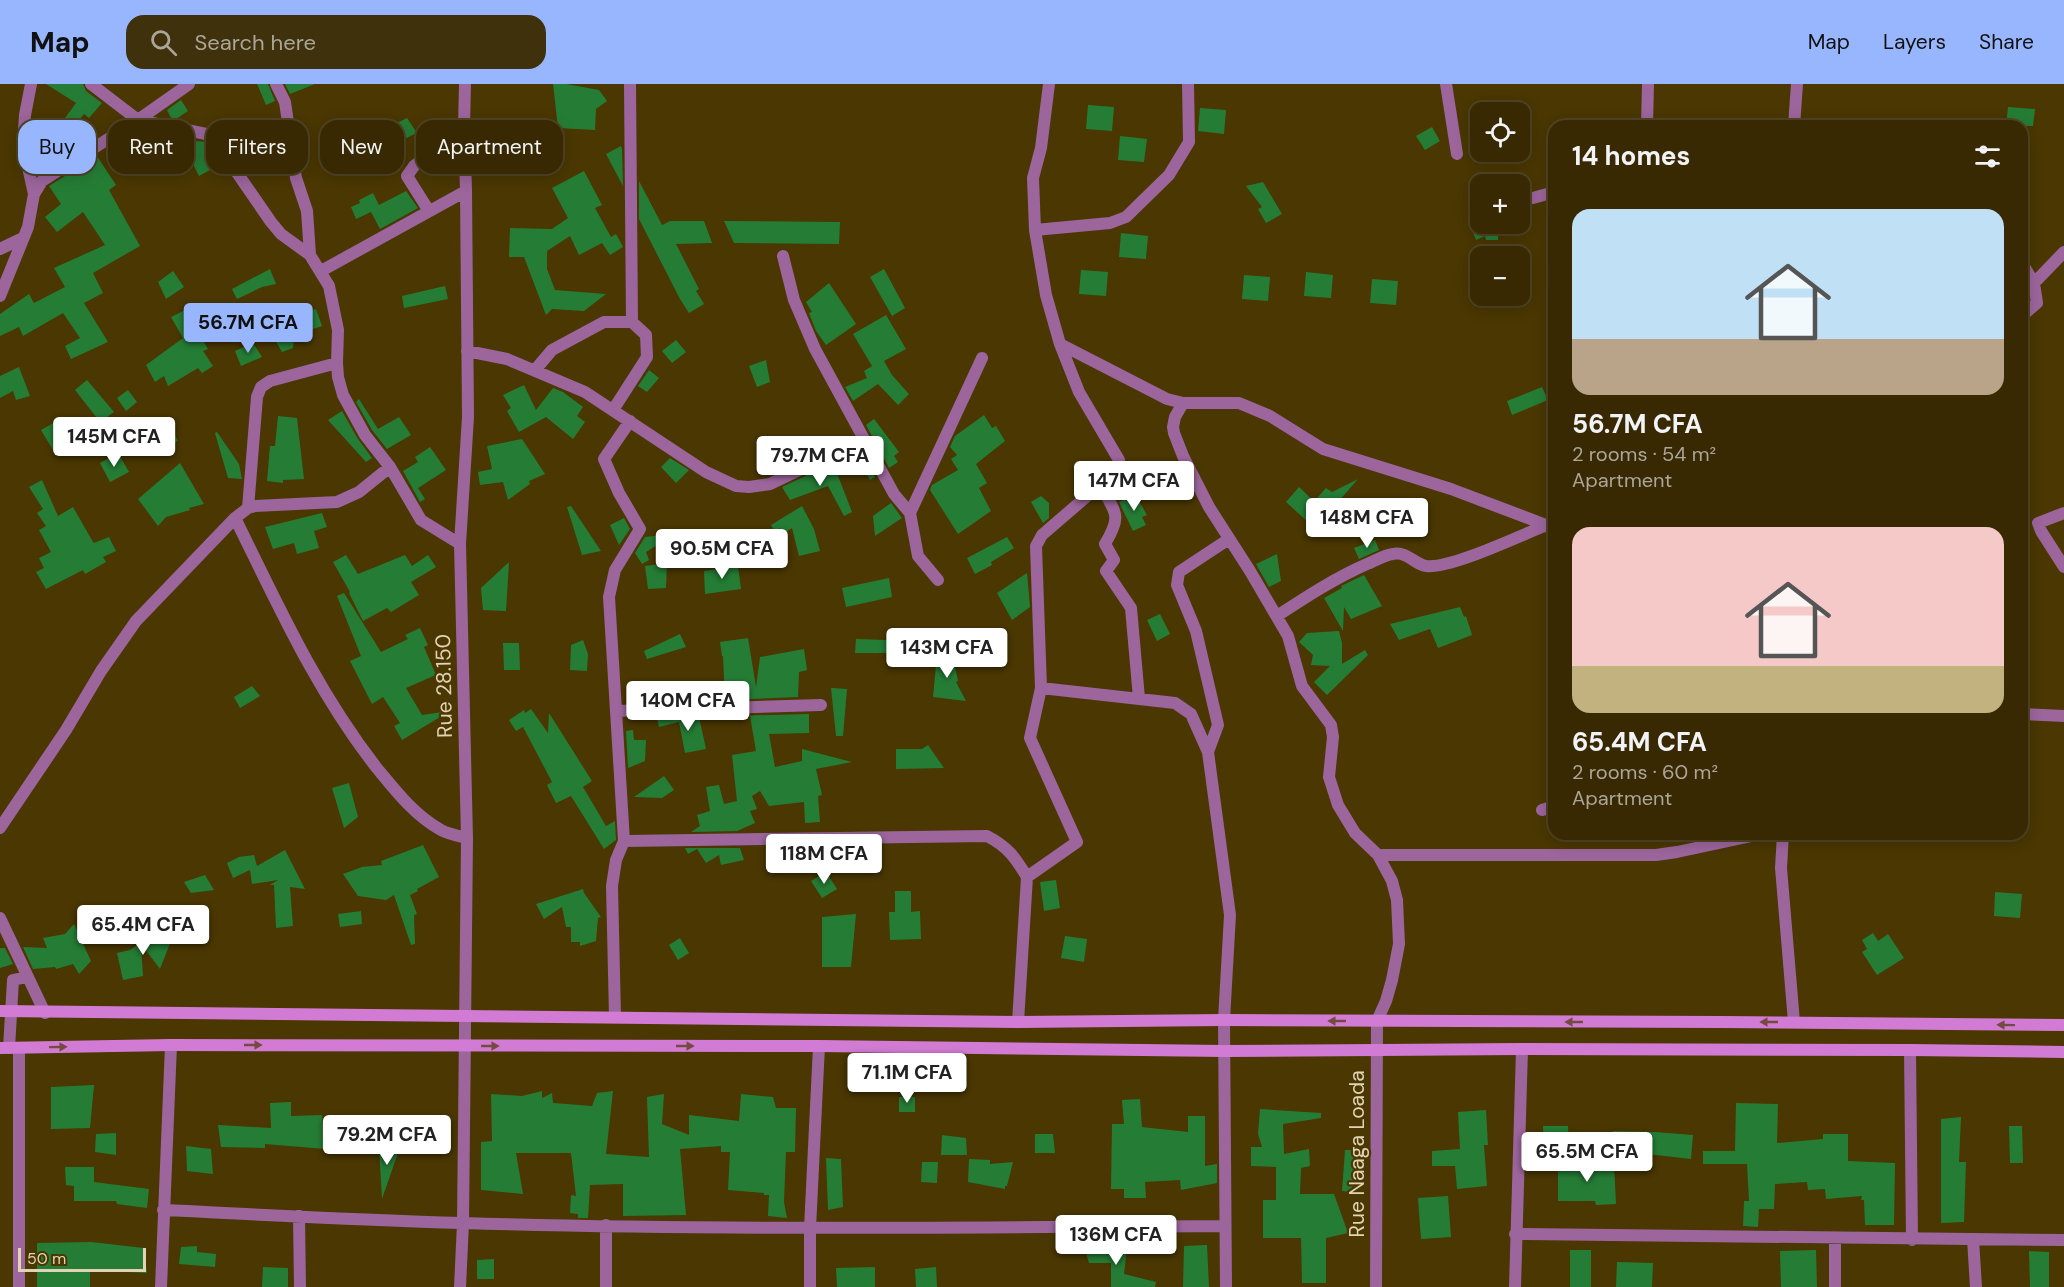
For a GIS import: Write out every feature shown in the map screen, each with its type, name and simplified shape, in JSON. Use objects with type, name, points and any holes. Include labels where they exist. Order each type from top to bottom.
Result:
[{"type":"main road","points":[[5,1011],[1018,1022],[1224,1020],[2064,1025]]},
{"type":"main road","points":[[10,1048],[171,1045],[819,1046],[1225,1051],[1522,1049],[2064,1052]]},
{"type":"street","points":[[31,84],[25,115],[23,145],[24,159],[34,194]]},
{"type":"street","points":[[91,84],[138,120],[189,84]]},
{"type":"street","points":[[276,84],[285,102],[296,178],[307,211],[310,255]]},
{"type":"street","name":"Rue 28.150","points":[[464,120],[465,84]]},
{"type":"street","points":[[630,84],[632,322]]},
{"type":"street","points":[[1027,877],[1077,842],[1030,738],[1041,688],[1036,546],[1042,535],[1115,472],[1119,460],[1079,392],[1060,344],[1046,295],[1035,230],[1033,178],[1041,148],[1049,84]]},
{"type":"street","points":[[1035,230],[1110,223],[1126,217],[1169,175],[1189,142],[1188,84]]},
{"type":"street","points":[[1446,84],[1457,154]]},
{"type":"street","points":[[1647,120],[1648,84]]},
{"type":"street","points":[[1794,120],[1797,84]]},
{"type":"street","points":[[194,132],[211,135],[271,222],[290,241],[310,255],[321,271],[329,286],[339,330],[337,363],[343,395],[365,435],[390,467],[421,520],[460,544]]},
{"type":"street","points":[[0,296],[28,227],[37,187],[47,176],[108,138]]},
{"type":"street","points":[[416,164],[407,176],[429,211]]},
{"type":"street","name":"Rue 28.150","points":[[460,1287],[467,838],[460,544],[468,417],[465,174]]},
{"type":"street","points":[[321,271],[466,191]]},
{"type":"street","points":[[1533,198],[1548,194]]},
{"type":"street","points":[[0,249],[23,238]]},
{"type":"street","points":[[2034,283],[2064,252]]},
{"type":"street","points":[[783,256],[794,300],[815,349],[894,494],[910,513],[918,556],[938,580]]},
{"type":"street","points":[[2028,273],[2034,283],[2037,303],[2028,311]]},
{"type":"street","points":[[535,370],[552,350],[604,322],[632,322],[646,335],[647,357],[613,410]]},
{"type":"street","points":[[1060,344],[1167,399],[1184,403],[1239,403],[1270,416],[1323,449],[1451,489],[1548,525]]},
{"type":"street","points":[[467,351],[507,359],[585,392],[706,472],[736,486],[748,488],[770,484],[863,439]]},
{"type":"street","points":[[910,513],[982,358]]},
{"type":"street","points":[[248,508],[257,397],[261,387],[270,381],[337,363]]},
{"type":"street","points":[[1184,403],[1175,417],[1174,434],[1209,507],[1288,636],[1302,686],[1330,725],[1333,737],[1329,777],[1338,805],[1354,833],[1378,855],[1392,881],[1397,900],[1398,944],[1392,980],[1377,1021]]},
{"type":"street","points":[[615,1017],[612,886],[616,861],[624,841],[609,597],[615,570],[640,529],[619,493],[604,459],[630,421]]},
{"type":"street","points":[[0,828],[136,621],[235,518],[248,508],[268,504],[337,502],[359,492],[390,467]]},
{"type":"street","points":[[1100,484],[1116,516],[1115,527],[1105,544],[1114,560],[1106,571],[1131,608],[1138,698]]},
{"type":"street","points":[[2064,513],[2038,523],[2064,567]]},
{"type":"street","points":[[235,518],[302,656],[335,711],[395,790],[422,817],[442,831],[467,838]]},
{"type":"street","points":[[1276,616],[1320,588],[1391,554],[1406,555],[1427,566],[1441,564],[1548,527]]},
{"type":"street","points":[[1208,752],[1218,725],[1196,631],[1177,585],[1179,572],[1229,539]]},
{"type":"street","points":[[1041,688],[1175,703],[1191,714],[1208,752],[1230,915],[1224,1020],[1226,1287]]},
{"type":"street","points":[[616,711],[821,705]]},
{"type":"street","points":[[2028,714],[2064,716]]},
{"type":"street","points":[[624,841],[987,836],[1002,844],[1013,854],[1027,877],[1018,1022]]},
{"type":"street","points":[[1378,855],[1656,855],[1733,840]]},
{"type":"street","points":[[1783,840],[1781,868],[1794,1022]]},
{"type":"street","points":[[0,918],[45,1013]]},
{"type":"street","points":[[19,1287],[10,1048],[5,1011],[6,980],[27,977]]},
{"type":"street","name":"Rue Naaga Loada","points":[[1376,1287],[1377,1021]]},
{"type":"street","points":[[161,1287],[171,1045]]},
{"type":"street","points":[[810,1287],[810,1228],[819,1046]]},
{"type":"street","points":[[1515,1287],[1522,1049]]},
{"type":"street","points":[[1910,1050],[1912,1240]]},
{"type":"street","points":[[163,1210],[462,1223],[810,1228],[1225,1226]]},
{"type":"street","points":[[299,1216],[300,1287]]},
{"type":"street","points":[[606,1225],[606,1287]]},
{"type":"street","points":[[1515,1234],[2064,1240]]},
{"type":"street","points":[[1835,1238],[1835,1287]]},
{"type":"street","points":[[1973,1239],[1976,1287]]},
{"type":"building","points":[[46,84],[83,84],[86,91],[102,103],[89,118],[84,114],[80,119],[65,118],[76,103]]},
{"type":"building","points":[[257,84],[268,84],[275,101],[266,105]]},
{"type":"building","points":[[285,84],[315,84],[290,94]]},
{"type":"building","points":[[553,84],[599,90],[607,101],[596,109],[595,130],[563,128],[563,120],[557,120]]},
{"type":"building","points":[[181,100],[188,111],[176,119],[171,118],[167,110]]},
{"type":"building","points":[[1088,105],[1114,107],[1112,131],[1086,129]]},
{"type":"building","points":[[2008,107],[2035,109],[2033,126],[2028,126],[2028,120],[2007,120]]},
{"type":"building","points":[[1200,108],[1226,110],[1224,134],[1198,131]]},
{"type":"building","points":[[407,118],[416,132],[404,139],[404,120]]},
{"type":"building","points":[[1432,127],[1440,141],[1425,150],[1416,136]]},
{"type":"building","points":[[1120,136],[1147,139],[1144,162],[1118,160]]},
{"type":"building","points":[[206,142],[206,172],[199,176],[194,166],[194,143]]},
{"type":"building","points":[[621,146],[622,149],[623,186],[606,154]]},
{"type":"building","points":[[96,157],[116,185],[109,190],[140,246],[93,273],[103,293],[84,303],[108,342],[71,359],[65,346],[80,338],[63,313],[23,336],[19,327],[0,336],[0,314],[29,294],[34,303],[65,287],[54,268],[105,245],[83,212],[57,232],[45,217],[61,204],[49,186],[68,174],[96,174]]},
{"type":"building","points":[[584,171],[602,205],[595,208],[611,237],[616,234],[623,247],[610,255],[602,243],[579,255],[570,236],[547,251],[547,269],[555,290],[606,294],[584,311],[552,309],[546,315],[524,257],[509,257],[510,228],[552,229],[568,218],[552,188]]},
{"type":"building","points":[[639,181],[662,225],[670,221],[704,221],[712,243],[676,244],[699,289],[696,291],[704,304],[689,313],[639,219]]},
{"type":"building","points":[[1263,182],[1282,214],[1266,223],[1258,209],[1262,207],[1246,186]]},
{"type":"building","points":[[406,191],[418,208],[380,229],[371,212],[356,219],[351,207],[360,203],[359,200],[373,193],[379,205]]},
{"type":"building","points":[[724,221],[840,222],[839,244],[734,243]]},
{"type":"building","points":[[1121,233],[1148,236],[1146,259],[1119,257]]},
{"type":"building","points":[[1474,234],[1498,234],[1498,240],[1486,240],[1485,236],[1476,240]]},
{"type":"building","points":[[270,269],[276,284],[262,287],[237,299],[232,289]]},
{"type":"building","points":[[884,269],[905,308],[892,316],[870,277]]},
{"type":"building","points":[[1081,270],[1108,272],[1106,296],[1079,294]]},
{"type":"building","points":[[173,271],[184,287],[166,299],[158,282]]},
{"type":"building","points":[[1306,272],[1333,275],[1331,298],[1304,296]]},
{"type":"building","points":[[1244,275],[1270,277],[1268,301],[1242,299]]},
{"type":"building","points":[[1372,279],[1398,281],[1396,305],[1370,303]]},
{"type":"building","points":[[829,283],[856,324],[826,345],[816,331],[809,313],[812,312],[806,302]]},
{"type":"building","points":[[445,286],[448,299],[404,308],[402,296]]},
{"type":"building","points":[[316,309],[322,326],[300,333],[297,316]]},
{"type":"building","points":[[185,310],[208,349],[203,351],[213,366],[202,373],[198,368],[168,386],[164,376],[155,382],[146,365],[183,338],[171,317]]},
{"type":"building","points":[[886,315],[906,349],[884,361],[892,375],[909,394],[898,405],[878,384],[853,401],[845,387],[867,378],[864,371],[872,366],[853,334]]},
{"type":"building","points":[[297,316],[293,348],[282,352],[272,335],[275,334],[273,327]]},
{"type":"building","points":[[676,340],[686,352],[672,363],[662,351]]},
{"type":"building","points":[[253,343],[262,357],[241,366],[235,351]]},
{"type":"building","points":[[766,360],[770,382],[757,387],[749,366]]},
{"type":"building","points":[[19,367],[30,396],[16,400],[13,391],[0,398],[0,376]]},
{"type":"building","points":[[649,370],[659,378],[647,392],[638,386]]},
{"type":"building","points":[[87,380],[114,412],[100,422],[75,390]]},
{"type":"building","points":[[524,385],[536,410],[553,388],[563,392],[583,407],[577,416],[585,422],[573,439],[546,417],[519,432],[507,411],[511,408],[503,395]]},
{"type":"building","points":[[1542,387],[1548,400],[1512,415],[1507,401]]},
{"type":"building","points":[[128,390],[137,402],[126,411],[117,398]]},
{"type":"building","points":[[359,399],[378,429],[399,417],[411,435],[387,449],[372,430],[356,402]]},
{"type":"building","points":[[342,411],[372,458],[366,462],[328,420]]},
{"type":"building","points":[[984,415],[992,428],[996,426],[1005,441],[976,464],[987,483],[979,488],[991,511],[958,534],[930,490],[932,485],[958,470],[951,459],[957,455],[950,447],[955,436]]},
{"type":"building","points":[[278,416],[297,418],[304,479],[283,480],[283,483],[267,481],[270,446],[275,446]]},
{"type":"building","points":[[874,419],[899,452],[894,456],[898,462],[889,468],[866,425]]},
{"type":"building","points":[[59,420],[72,436],[56,455],[41,430]]},
{"type":"building","points":[[170,425],[178,441],[161,449],[154,433]]},
{"type":"building","points":[[217,432],[239,464],[242,479],[228,478],[215,433]]},
{"type":"building","points":[[522,439],[545,474],[529,481],[530,484],[508,500],[503,482],[480,485],[478,472],[492,469],[487,446]]},
{"type":"building","points":[[430,447],[446,470],[418,488],[425,499],[420,502],[403,471],[418,462],[415,457]]},
{"type":"building","points":[[860,449],[875,477],[870,480],[855,452]]},
{"type":"building","points":[[118,453],[129,472],[110,482],[100,463]]},
{"type":"building","points":[[670,458],[689,470],[676,483],[661,467]]},
{"type":"building","points":[[180,463],[204,504],[166,517],[158,526],[138,499]]},
{"type":"building","points":[[833,463],[852,512],[844,516],[828,486],[790,500],[782,487]]},
{"type":"building","points":[[1358,479],[1331,510],[1317,498],[1326,488],[1332,492]]},
{"type":"building","points":[[42,480],[58,516],[73,507],[93,542],[109,537],[116,551],[103,557],[106,562],[85,574],[83,570],[46,589],[36,572],[44,568],[39,558],[51,552],[39,530],[46,526],[37,513],[43,509],[29,487]]},
{"type":"building","points":[[1299,487],[1322,509],[1309,523],[1286,502]]},
{"type":"building","points":[[1135,494],[1147,515],[1142,517],[1146,525],[1133,531],[1119,502]]},
{"type":"building","points":[[1041,496],[1049,503],[1049,518],[1043,523],[1031,502]]},
{"type":"building","points":[[891,503],[902,518],[875,536],[873,516]]},
{"type":"building","points":[[571,506],[601,551],[582,555],[567,507]]},
{"type":"building","points":[[802,506],[814,529],[820,551],[799,556],[792,528],[778,537],[771,525]]},
{"type":"building","points":[[322,513],[327,527],[314,531],[319,548],[297,554],[294,543],[273,549],[265,527]]},
{"type":"building","points":[[624,518],[630,529],[619,545],[610,525]]},
{"type":"building","points":[[675,534],[646,552],[649,560],[642,564],[635,553],[645,537]]},
{"type":"building","points":[[1007,537],[1014,548],[991,562],[992,565],[975,574],[967,558]]},
{"type":"building","points":[[1375,540],[1379,550],[1359,559],[1354,548]]},
{"type":"building","points":[[1277,554],[1281,581],[1269,587],[1256,564]]},
{"type":"building","points":[[346,555],[358,574],[405,555],[412,566],[428,555],[436,567],[411,582],[419,595],[391,612],[387,608],[363,621],[333,562]]},
{"type":"building","points":[[509,562],[506,611],[483,610],[481,588]]},
{"type":"building","points":[[667,563],[666,588],[648,589],[645,566]]},
{"type":"building","points":[[738,566],[741,589],[705,594],[704,571]]},
{"type":"building","points":[[1027,573],[1030,607],[1012,620],[997,593]]},
{"type":"building","points":[[1364,575],[1382,606],[1351,619],[1344,607],[1343,631],[1324,598],[1342,588],[1341,586]]},
{"type":"building","points":[[889,578],[892,597],[846,607],[842,588]]},
{"type":"building","points":[[344,593],[381,652],[408,639],[405,635],[420,628],[428,645],[424,647],[436,675],[406,688],[422,715],[450,711],[402,740],[394,726],[400,723],[383,697],[372,704],[350,661],[361,656],[337,596]]},
{"type":"building","points":[[1460,607],[1464,617],[1466,616],[1472,635],[1438,648],[1430,629],[1399,640],[1390,624]]},
{"type":"building","points":[[1160,614],[1170,634],[1157,641],[1147,620]]},
{"type":"building","points":[[1339,631],[1342,643],[1342,664],[1365,650],[1368,655],[1327,695],[1314,682],[1330,666],[1311,665],[1313,655],[1299,642],[1307,633]]},
{"type":"building","points":[[680,634],[686,647],[647,659],[644,651]]},
{"type":"building","points":[[748,638],[756,687],[760,657],[804,649],[807,670],[799,672],[798,697],[725,700],[720,642]]},
{"type":"building","points":[[856,639],[888,640],[888,653],[855,653]]},
{"type":"building","points":[[583,640],[588,654],[587,671],[570,670],[571,645]]},
{"type":"building","points":[[503,643],[519,643],[520,670],[504,670]]},
{"type":"building","points":[[952,653],[958,681],[956,682],[966,701],[933,697],[937,655]]},
{"type":"building","points":[[252,686],[260,696],[240,708],[234,697]]},
{"type":"building","points":[[831,688],[847,689],[843,736],[836,736]]},
{"type":"building","points":[[531,709],[548,733],[549,713],[592,781],[583,787],[606,826],[615,821],[616,840],[604,849],[571,796],[556,803],[547,785],[552,782],[523,727],[516,731],[509,720],[524,710],[525,713]]},
{"type":"building","points":[[809,714],[809,733],[769,734],[775,767],[802,761],[802,749],[852,762],[816,769],[822,795],[818,796],[820,822],[805,823],[804,802],[769,806],[760,791],[752,796],[757,809],[750,811],[755,823],[737,831],[691,832],[700,826],[697,815],[710,811],[706,787],[719,785],[724,804],[737,801],[732,755],[756,751],[750,716],[728,719],[727,716]]},
{"type":"building","points":[[699,717],[706,749],[685,753],[679,722],[659,727],[657,718]]},
{"type":"building","points":[[633,730],[634,740],[646,740],[645,761],[628,768],[626,731]]},
{"type":"building","points":[[928,745],[944,768],[896,769],[896,749],[922,749]]},
{"type":"building","points":[[664,776],[674,790],[662,798],[634,797]]},
{"type":"building","points":[[349,783],[358,817],[344,828],[332,788]]},
{"type":"building","points":[[423,845],[439,877],[410,895],[417,914],[414,915],[415,944],[411,945],[394,895],[386,900],[358,896],[343,874],[362,867],[382,865],[381,861]]},
{"type":"building","points":[[685,848],[740,848],[744,860],[721,865],[719,855],[706,863],[697,849],[688,854]]},
{"type":"building","points":[[285,850],[305,889],[290,887],[293,926],[276,928],[274,885],[270,885],[278,880],[252,884],[250,870],[233,878],[227,863],[239,857],[254,855],[257,866]]},
{"type":"building","points":[[826,872],[837,889],[822,898],[811,881]]},
{"type":"building","points":[[205,875],[214,890],[191,893],[184,882]]},
{"type":"building","points":[[1056,880],[1060,908],[1044,911],[1040,882]]},
{"type":"building","points":[[583,889],[601,917],[598,918],[596,941],[580,946],[580,942],[571,942],[571,927],[566,927],[562,907],[544,919],[536,904]]},
{"type":"building","points":[[895,891],[911,891],[911,912],[920,911],[921,939],[890,940],[889,912],[895,912]]},
{"type":"building","points":[[1995,892],[2022,894],[2020,918],[1994,916]]},
{"type":"building","points":[[361,911],[362,924],[340,927],[338,914]]},
{"type":"building","points":[[856,914],[851,967],[822,967],[822,917]]},
{"type":"building","points":[[74,924],[91,961],[79,974],[73,964],[56,969],[55,967],[33,969],[23,947],[47,948],[43,938],[65,934]]},
{"type":"building","points":[[157,931],[171,941],[160,969],[141,944],[143,976],[123,980],[117,953],[130,950]]},
{"type":"building","points":[[1873,933],[1878,941],[1888,934],[1904,958],[1877,975],[1862,952],[1867,949],[1862,940]]},
{"type":"building","points":[[1065,936],[1087,939],[1084,962],[1061,958]]},
{"type":"building","points":[[680,938],[689,953],[678,960],[669,945]]},
{"type":"building","points":[[0,948],[5,948],[13,964],[0,968]]},
{"type":"building","points":[[94,1085],[90,1128],[51,1129],[51,1087]]},
{"type":"building","points":[[542,1091],[542,1098],[552,1093],[553,1103],[592,1106],[597,1093],[613,1091],[606,1154],[649,1157],[647,1097],[664,1094],[662,1124],[689,1135],[689,1115],[739,1121],[741,1094],[773,1097],[776,1108],[796,1108],[795,1152],[786,1152],[784,1202],[787,1218],[768,1216],[769,1195],[728,1190],[730,1152],[721,1152],[721,1146],[680,1149],[686,1215],[623,1216],[623,1184],[590,1185],[588,1218],[578,1218],[578,1214],[570,1213],[571,1195],[576,1196],[571,1153],[516,1153],[523,1194],[481,1190],[481,1142],[492,1141],[491,1094],[522,1096]]},
{"type":"building","points":[[899,1097],[915,1097],[915,1112],[899,1112]]},
{"type":"building","points":[[1140,1099],[1142,1127],[1188,1132],[1188,1116],[1205,1116],[1205,1166],[1217,1164],[1217,1183],[1181,1190],[1180,1180],[1145,1182],[1146,1198],[1124,1198],[1124,1189],[1111,1189],[1112,1124],[1124,1124],[1122,1100]]},
{"type":"building","points":[[291,1102],[291,1116],[322,1115],[325,1149],[265,1144],[265,1148],[221,1147],[218,1125],[271,1128],[270,1103]]},
{"type":"building","points":[[1736,1103],[1778,1104],[1777,1143],[1823,1139],[1823,1134],[1848,1134],[1848,1161],[1895,1163],[1894,1225],[1865,1225],[1862,1196],[1826,1199],[1825,1189],[1808,1190],[1807,1182],[1775,1184],[1774,1209],[1759,1209],[1758,1227],[1743,1226],[1744,1201],[1749,1201],[1747,1164],[1703,1164],[1703,1151],[1735,1151]]},
{"type":"building","points":[[1260,1109],[1321,1113],[1321,1118],[1283,1124],[1284,1154],[1309,1149],[1310,1166],[1301,1168],[1300,1194],[1334,1194],[1348,1233],[1326,1238],[1326,1283],[1302,1283],[1301,1238],[1263,1238],[1263,1200],[1276,1200],[1276,1167],[1251,1166],[1251,1147],[1262,1147],[1258,1134]]},
{"type":"building","points":[[1486,1110],[1488,1145],[1484,1145],[1487,1186],[1457,1189],[1455,1166],[1432,1166],[1432,1151],[1460,1149],[1458,1112]]},
{"type":"building","points":[[1961,1117],[1959,1162],[1966,1162],[1964,1222],[1941,1223],[1941,1119]]},
{"type":"building","points":[[1543,1126],[1568,1126],[1569,1154],[1544,1155]]},
{"type":"building","points":[[2009,1126],[2022,1126],[2023,1163],[2010,1163]]},
{"type":"building","points":[[1613,1131],[1693,1135],[1691,1159],[1647,1154],[1647,1163],[1612,1162]]},
{"type":"building","points":[[116,1133],[116,1155],[95,1152],[96,1134]]},
{"type":"building","points":[[1035,1134],[1053,1134],[1055,1153],[1035,1153]]},
{"type":"building","points":[[942,1135],[966,1138],[967,1155],[941,1155]]},
{"type":"building","points":[[186,1146],[211,1149],[213,1174],[187,1171]]},
{"type":"building","points":[[379,1149],[399,1150],[382,1199]]},
{"type":"building","points":[[1345,1150],[1360,1150],[1362,1171],[1360,1193],[1342,1191]]},
{"type":"building","points":[[826,1158],[841,1159],[843,1207],[828,1210]]},
{"type":"building","points":[[969,1159],[990,1160],[990,1164],[1013,1162],[1005,1189],[968,1182]]},
{"type":"building","points":[[922,1162],[938,1162],[937,1183],[921,1182]]},
{"type":"building","points":[[1614,1163],[1616,1204],[1596,1205],[1595,1201],[1558,1201],[1558,1164]]},
{"type":"building","points":[[65,1167],[94,1167],[94,1182],[149,1189],[147,1208],[117,1204],[116,1201],[74,1201],[74,1186],[66,1185]]},
{"type":"building","points":[[1448,1196],[1451,1237],[1421,1239],[1418,1198]]},
{"type":"building","points":[[91,1242],[144,1248],[147,1273],[90,1270],[90,1287],[37,1287],[37,1243]]},
{"type":"building","points":[[1207,1245],[1209,1287],[1183,1287],[1184,1246]]},
{"type":"building","points":[[197,1246],[197,1252],[216,1254],[215,1267],[179,1264],[181,1247]]},
{"type":"building","points":[[1084,1246],[1127,1248],[1124,1274],[1156,1282],[1155,1287],[1111,1287],[1111,1263],[1089,1263]]},
{"type":"building","points":[[1570,1250],[1591,1250],[1591,1287],[1570,1287]]},
{"type":"building","points":[[1816,1250],[1817,1287],[1781,1287],[1780,1251]]},
{"type":"building","points":[[2029,1251],[2049,1252],[2049,1287],[2030,1287]]},
{"type":"building","points":[[494,1259],[494,1279],[477,1279],[477,1260]]},
{"type":"building","points":[[1617,1262],[1653,1263],[1652,1287],[1616,1287]]},
{"type":"building","points":[[263,1267],[288,1268],[288,1287],[262,1287]]},
{"type":"building","points":[[875,1267],[875,1287],[837,1287],[836,1268]]},
{"type":"building","points":[[936,1267],[937,1287],[916,1287],[915,1269]]}]
